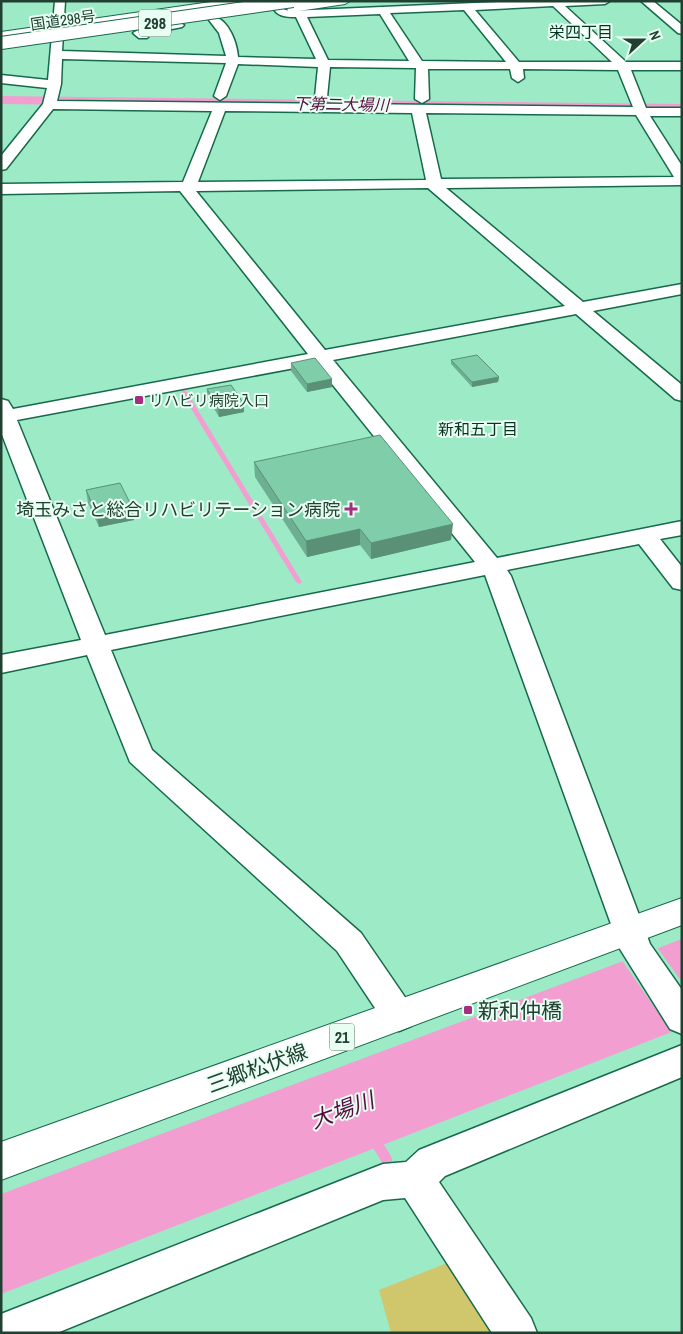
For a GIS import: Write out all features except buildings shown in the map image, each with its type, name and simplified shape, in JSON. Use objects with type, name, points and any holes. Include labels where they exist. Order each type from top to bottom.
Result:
[{"type":"main road","name":"国道298号","points":[[113,20],[139,10],[203,1]]},
{"type":"main road","name":"国道298号","points":[[1,45],[113,20],[243,1]]},
{"type":"main road","points":[[1,37],[263,1]]},
{"type":"main road","points":[[1,45],[293,1]]},
{"type":"main road","name":"国道298号","points":[[1,37],[159,23],[310,1]]},
{"type":"main road","name":"国道298号","points":[[159,23],[178,25],[345,1]]},
{"type":"main road","name":"三郷松伏線","points":[[1,1161],[399,1016],[632,939],[682,910]]},
{"type":"street","points":[[1,166],[7,149],[52,94],[60,1]]},
{"type":"street","points":[[280,11],[288,14],[383,10],[398,5],[467,7],[605,1]]},
{"type":"street","points":[[646,1],[682,31]]},
{"type":"street","points":[[1,189],[680,181],[639,106],[623,66],[562,2]]},
{"type":"street","points":[[467,7],[516,66],[520,84]]},
{"type":"street","points":[[383,10],[420,65],[420,104],[432,183],[682,395]]},
{"type":"street","points":[[300,13],[324,63],[321,97]]},
{"type":"street","points":[[187,186],[220,102],[233,61],[228,38],[221,24],[215,20]]},
{"type":"street","points":[[143,36],[139,33],[144,30],[178,25]]},
{"type":"street","points":[[56,55],[420,65],[682,66]]},
{"type":"street","points":[[1,79],[40,84],[52,94],[220,102],[639,106],[682,102]]},
{"type":"street","points":[[220,102],[321,97],[420,104]]},
{"type":"street","points":[[639,106],[682,112]]},
{"type":"street","points":[[187,186],[321,358],[499,576],[632,939],[682,1019]]},
{"type":"street","points":[[399,1016],[349,942],[140,755],[3,413],[321,358],[682,289]]},
{"type":"street","points":[[1,664],[682,528]]},
{"type":"street","points":[[644,535],[682,583]]},
{"type":"street","points":[[5,1333],[383,1182],[415,1179],[432,1163],[682,1061]]},
{"type":"street","points":[[415,1179],[516,1333]]},
{"type":"shaded area","points":[[447,1263],[493,1333],[391,1333],[379,1290]]},
{"type":"water","name":"大場川","points":[[682,939],[682,1028],[1,1294],[1,1194]]},
{"type":"pier","points":[[656,946],[682,982],[682,1031],[673,1034],[621,959]]},
{"type":"waterway","name":"下第二大場川","points":[[1,100],[682,108]]},
{"type":"waterway","points":[[184,392],[299,582]]},
{"type":"waterway","points":[[374,1139],[387,1160]]},
{"type":"place","name":"リハビリ病院入口","points":[[139,400]]},
{"type":"place","name":"埼玉みさと総合リハビリテーション病院","points":[[351,509]]},
{"type":"place","name":"新和仲橋","points":[[468,1010]]},
{"type":"district","name":"栄四丁目","points":[[581,32]]},
{"type":"district","name":"新和五丁目","points":[[478,429]]}]
